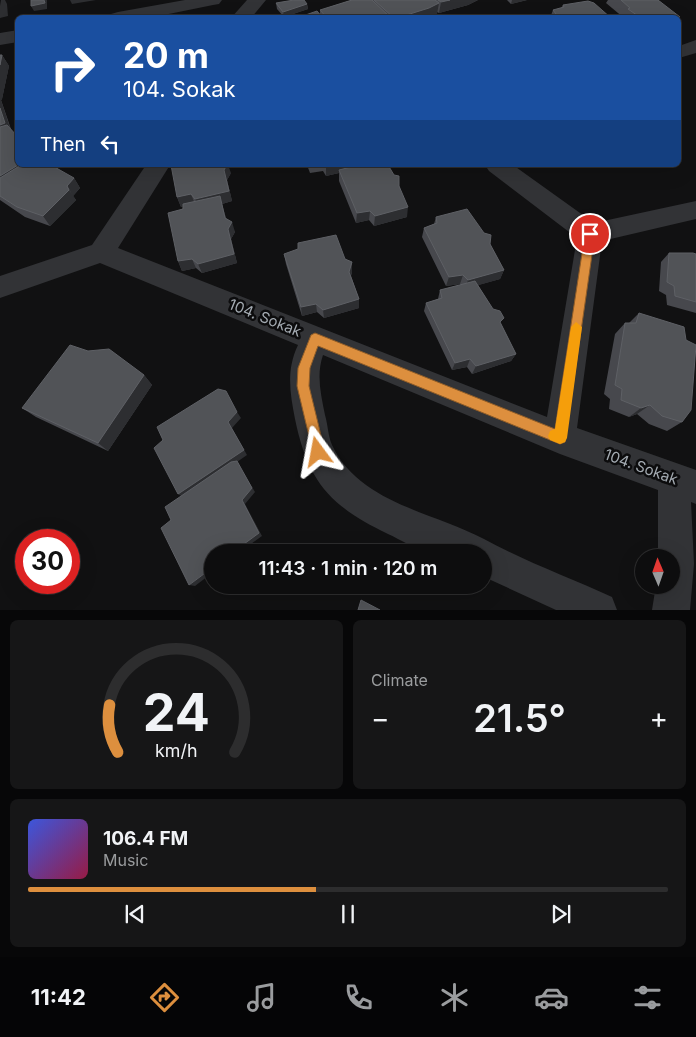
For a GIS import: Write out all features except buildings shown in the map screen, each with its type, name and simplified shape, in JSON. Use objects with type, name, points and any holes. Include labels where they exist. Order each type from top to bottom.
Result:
[{"type":"street","points":[[134,15],[213,0]]},
{"type":"street","points":[[243,15],[257,0]]},
{"type":"street","points":[[0,39],[15,36]]},
{"type":"street","points":[[681,51],[696,46]]},
{"type":"street","points":[[0,287],[101,252],[157,167]]},
{"type":"street","points":[[500,167],[590,234],[696,210]]},
{"type":"street","points":[[560,438],[590,234]]},
{"type":"street","name":"104. Sokak","points":[[101,252],[560,438],[685,483]]},
{"type":"street","points":[[315,339],[304,368],[303,386],[318,452],[327,468],[338,483],[356,498],[455,544]]},
{"type":"street","points":[[671,610],[685,483]]},
{"type":"street","points":[[492,562],[599,610]]},
{"type":"slow traffic","points":[[555,436],[560,438],[576,327]]},
{"type":"route","points":[[318,452],[303,386],[304,368],[308,353],[315,339],[560,438],[590,234]]}]
